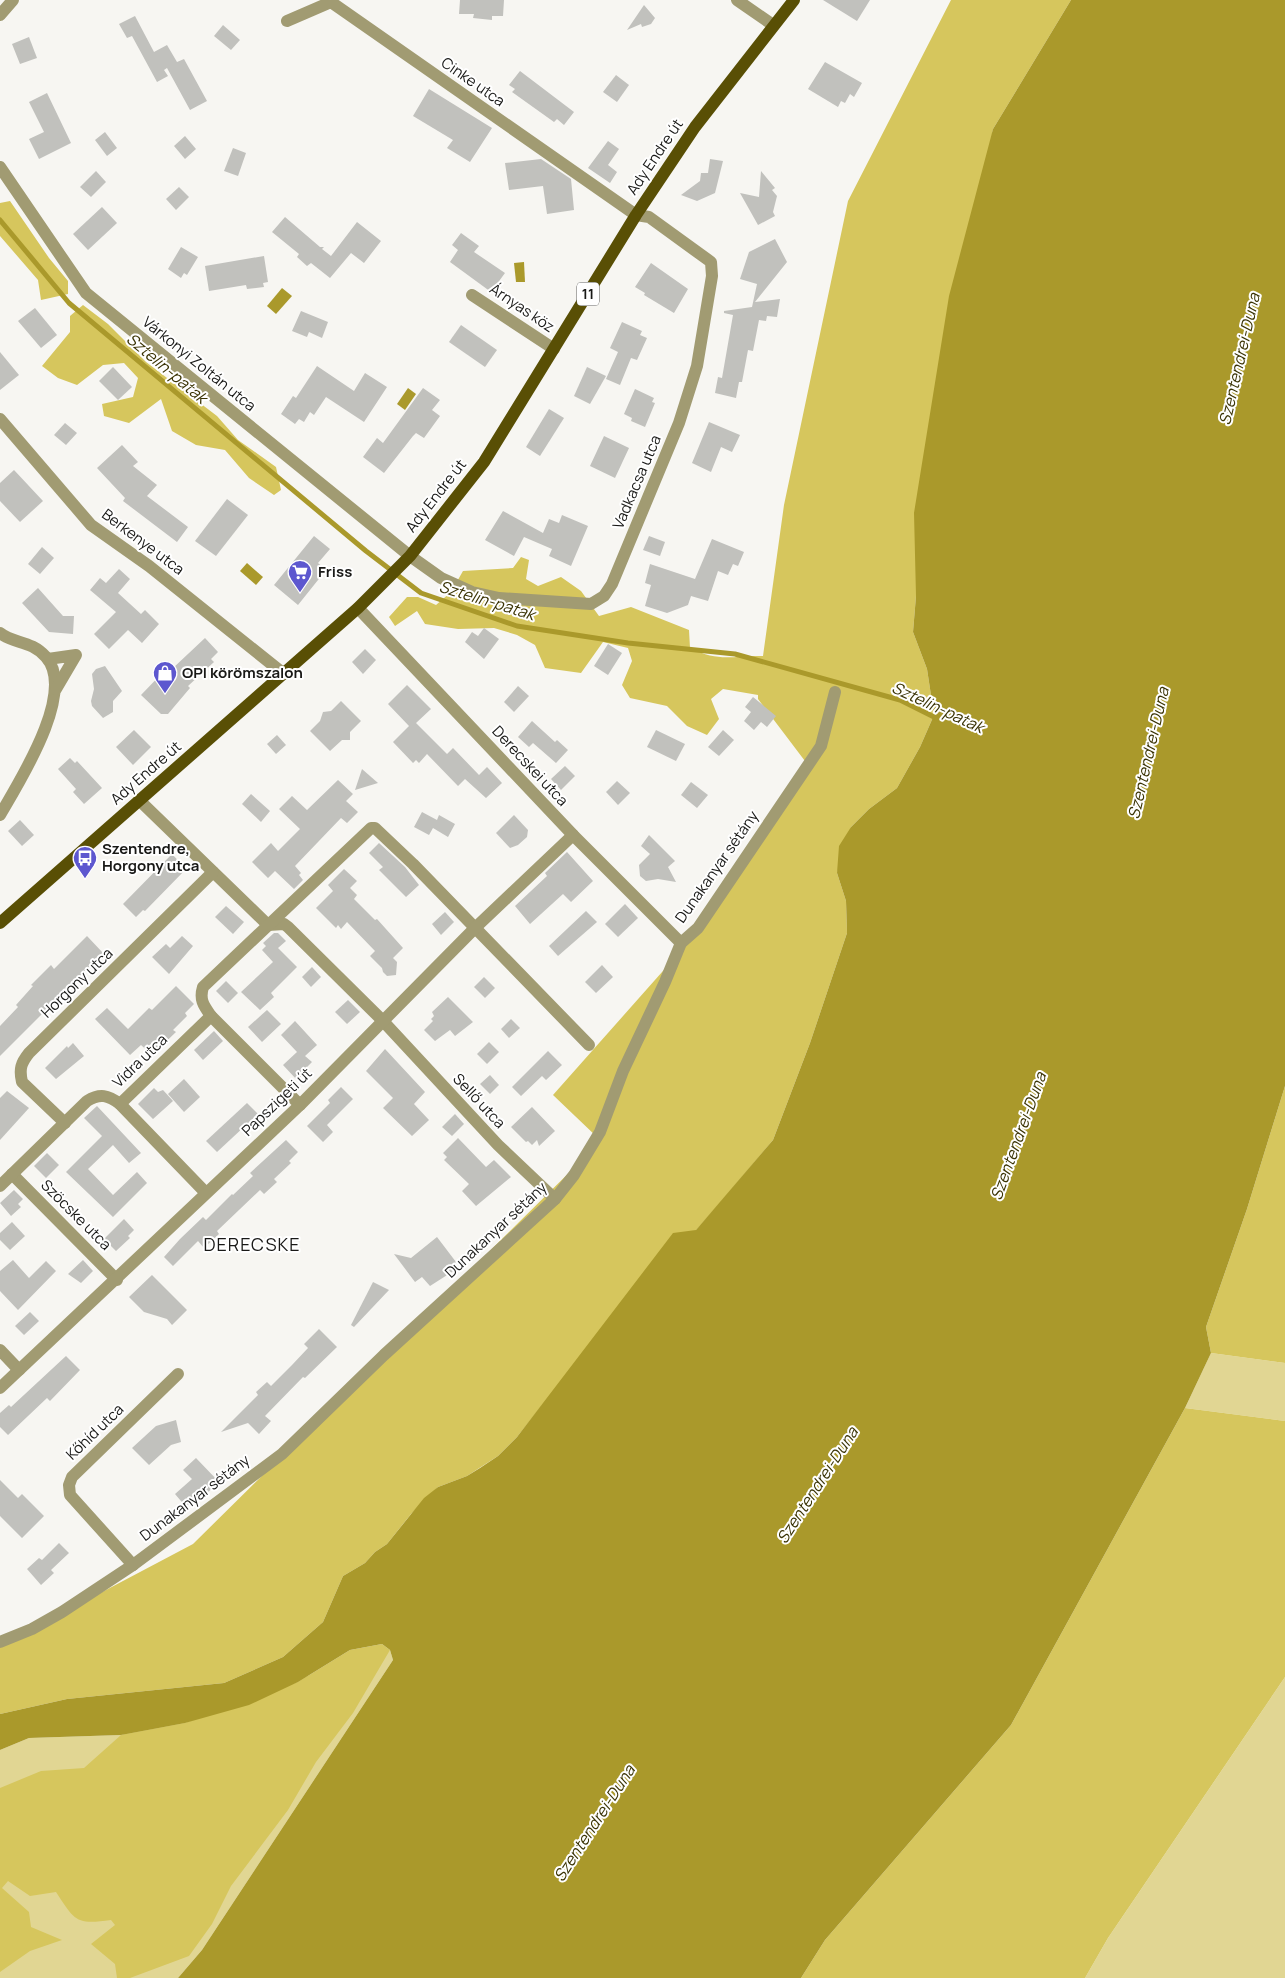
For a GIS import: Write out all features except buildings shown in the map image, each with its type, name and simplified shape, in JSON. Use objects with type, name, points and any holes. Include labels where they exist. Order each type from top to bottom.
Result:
[{"type":"main road","name":"Ady Endre út","points":[[0,923],[358,608],[407,560],[484,462],[636,215],[694,127],[773,24],[794,0]]},
{"type":"street","points":[[0,15],[13,0]]},
{"type":"street","points":[[737,0],[773,24]]},
{"type":"street","name":"Cinke utca","points":[[287,21],[331,2],[636,215]]},
{"type":"street","name":"Várkonyi Zoltán utca","points":[[0,167],[86,293],[407,560]]},
{"type":"street","name":"Vadkacsa utca","points":[[407,560],[472,592],[499,598],[591,604],[604,596],[612,584],[679,423],[697,366],[712,276],[711,262],[705,256],[649,217],[636,215]]},
{"type":"street","name":"Árnyas köz","points":[[472,295],[554,349]]},
{"type":"street","name":"Berkenye utca","points":[[0,419],[91,525],[149,566],[284,674]]},
{"type":"street","name":"Derecskei utca","points":[[358,608],[573,835],[681,943]]},
{"type":"street","points":[[1,635],[29,643],[48,658],[54,670],[56,689]]},
{"type":"street","points":[[0,815],[48,720],[56,689],[76,655],[48,658]]},
{"type":"street","name":"Dunakanyar sétány","points":[[0,1642],[32,1629],[62,1612],[133,1565],[282,1454],[384,1355],[555,1199],[574,1175],[600,1132],[623,1071],[681,943],[698,928],[820,746],[835,692]]},
{"type":"street","points":[[139,800],[268,925],[284,924],[288,927],[382,1020]]},
{"type":"street","points":[[300,1105],[211,1016],[201,1002],[203,987],[372,828],[375,828],[413,864],[589,1044]]},
{"type":"street","name":"Papszigeti út","points":[[0,1388],[117,1280],[205,1192],[300,1105],[475,928],[573,835]]},
{"type":"street","name":"Horgony utca","points":[[65,1123],[22,1082],[21,1063],[213,872]]},
{"type":"street","name":"Vidra utca","points":[[65,1123],[87,1101],[97,1096],[110,1096],[120,1104],[211,1016]]},
{"type":"street","name":"Sellő utca","points":[[382,1020],[498,1145],[555,1199]]},
{"type":"street","points":[[120,1104],[205,1192]]},
{"type":"street","points":[[0,1186],[65,1123]]},
{"type":"street","name":"Szöcske utca","points":[[12,1174],[117,1280]]},
{"type":"street","points":[[0,1350],[19,1370]]},
{"type":"street","name":"Kőhíd utca","points":[[133,1565],[70,1495],[69,1485],[72,1477],[178,1374]]},
{"type":"shaded area","points":[[951,0],[1071,0],[993,129],[916,596],[913,632],[927,669],[934,715],[920,747],[897,788],[869,809],[851,827],[837,873],[846,901],[847,933],[810,1043],[773,1140],[543,1404],[517,1437],[498,1456],[467,1476],[438,1487],[411,1514],[387,1544],[375,1552],[365,1563],[343,1576],[323,1622],[283,1657],[224,1683],[67,1699],[0,1714],[0,1646],[193,1544],[590,1152],[597,1137],[553,1095],[678,954],[811,769],[758,699],[758,695],[723,689],[711,699],[719,719],[707,735],[687,726],[667,706],[630,698],[622,685],[632,661],[628,648],[603,642],[581,673],[545,668],[535,645],[517,635],[494,628],[458,629],[425,624],[417,611],[395,626],[389,617],[407,597],[418,597],[436,605],[451,592],[463,571],[513,568],[521,557],[529,560],[526,579],[538,586],[561,577],[581,591],[599,616],[631,607],[689,630],[690,648],[701,653],[718,657],[763,656],[784,505],[848,201]]},
{"type":"shaded area","points":[[10,201],[49,258],[68,281],[68,294],[41,300],[38,280],[0,236],[0,203]]},
{"type":"shaded area","points":[[83,305],[108,324],[146,362],[217,416],[238,440],[276,467],[281,490],[274,495],[249,478],[225,450],[196,445],[172,431],[161,399],[129,423],[104,416],[102,404],[133,397],[138,378],[124,363],[103,365],[77,385],[58,378],[42,366],[70,332],[70,316]]},
{"type":"shaded area","points":[[1285,1086],[1285,1363],[1211,1353],[1206,1327],[1247,1209]]},
{"type":"shaded area","points":[[1211,1353],[1285,1363],[1285,1421],[1185,1408]]},
{"type":"shaded area","points":[[1185,1408],[1285,1421],[1285,1677],[1108,1938],[1085,1978],[801,1978],[825,1940],[1011,1725]]},
{"type":"shaded area","points":[[382,1644],[390,1650],[353,1713],[316,1762],[288,1810],[231,1886],[212,1924],[189,1956],[130,1978],[117,1978],[115,1964],[91,1944],[115,1925],[111,1920],[83,1921],[73,1915],[56,1892],[30,1896],[8,1881],[2,1888],[29,1912],[31,1927],[62,1940],[30,1951],[0,1972],[0,1788],[41,1771],[84,1768],[121,1735],[185,1723],[298,1682],[350,1650]]},
{"type":"shaded area","points":[[390,1650],[393,1660],[202,1950],[178,1978],[0,1978],[0,1750],[29,1738],[121,1735]]},
{"type":"shaded area","points":[[1285,1677],[1285,1978],[1085,1978],[1108,1938]]},
{"type":"water","name":"Szentendrei-Duna","points":[[1071,0],[1285,0],[1285,1086],[1247,1209],[1206,1327],[1211,1353],[1185,1408],[1011,1725],[825,1940],[801,1978],[178,1978],[202,1950],[393,1660],[390,1650],[382,1644],[350,1650],[298,1682],[249,1705],[185,1723],[121,1735],[29,1738],[0,1750],[0,1714],[67,1699],[224,1683],[283,1657],[323,1622],[343,1576],[365,1563],[375,1552],[387,1544],[424,1498],[438,1487],[467,1476],[480,1468],[498,1456],[517,1437],[673,1233],[696,1230],[773,1140],[810,1043],[847,933],[846,901],[837,873],[839,846],[851,827],[869,809],[897,788],[920,747],[934,715],[927,669],[913,632],[916,596],[914,513],[949,296],[993,129]]},
{"type":"water","points":[[524,262],[525,282],[516,282],[514,263]]},
{"type":"water","points":[[282,288],[292,296],[276,314],[267,306]]},
{"type":"water","points":[[408,388],[416,394],[405,410],[397,404]]},
{"type":"water","points":[[247,563],[263,577],[256,585],[240,571]]},
{"type":"waterway","name":"Sztelin-patak","points":[[0,220],[69,303],[366,551],[421,593],[517,626],[628,643],[735,654],[900,700],[938,719]]},
{"type":"place","name":"Friss","points":[[300,593]]},
{"type":"place","name":"OPI körömszalon","points":[[165,694]]},
{"type":"place","name":"Szentendre, Horgony utca","points":[[85,879]]},
{"type":"district","name":"DERECSKE","points":[[252,1245]]}]
